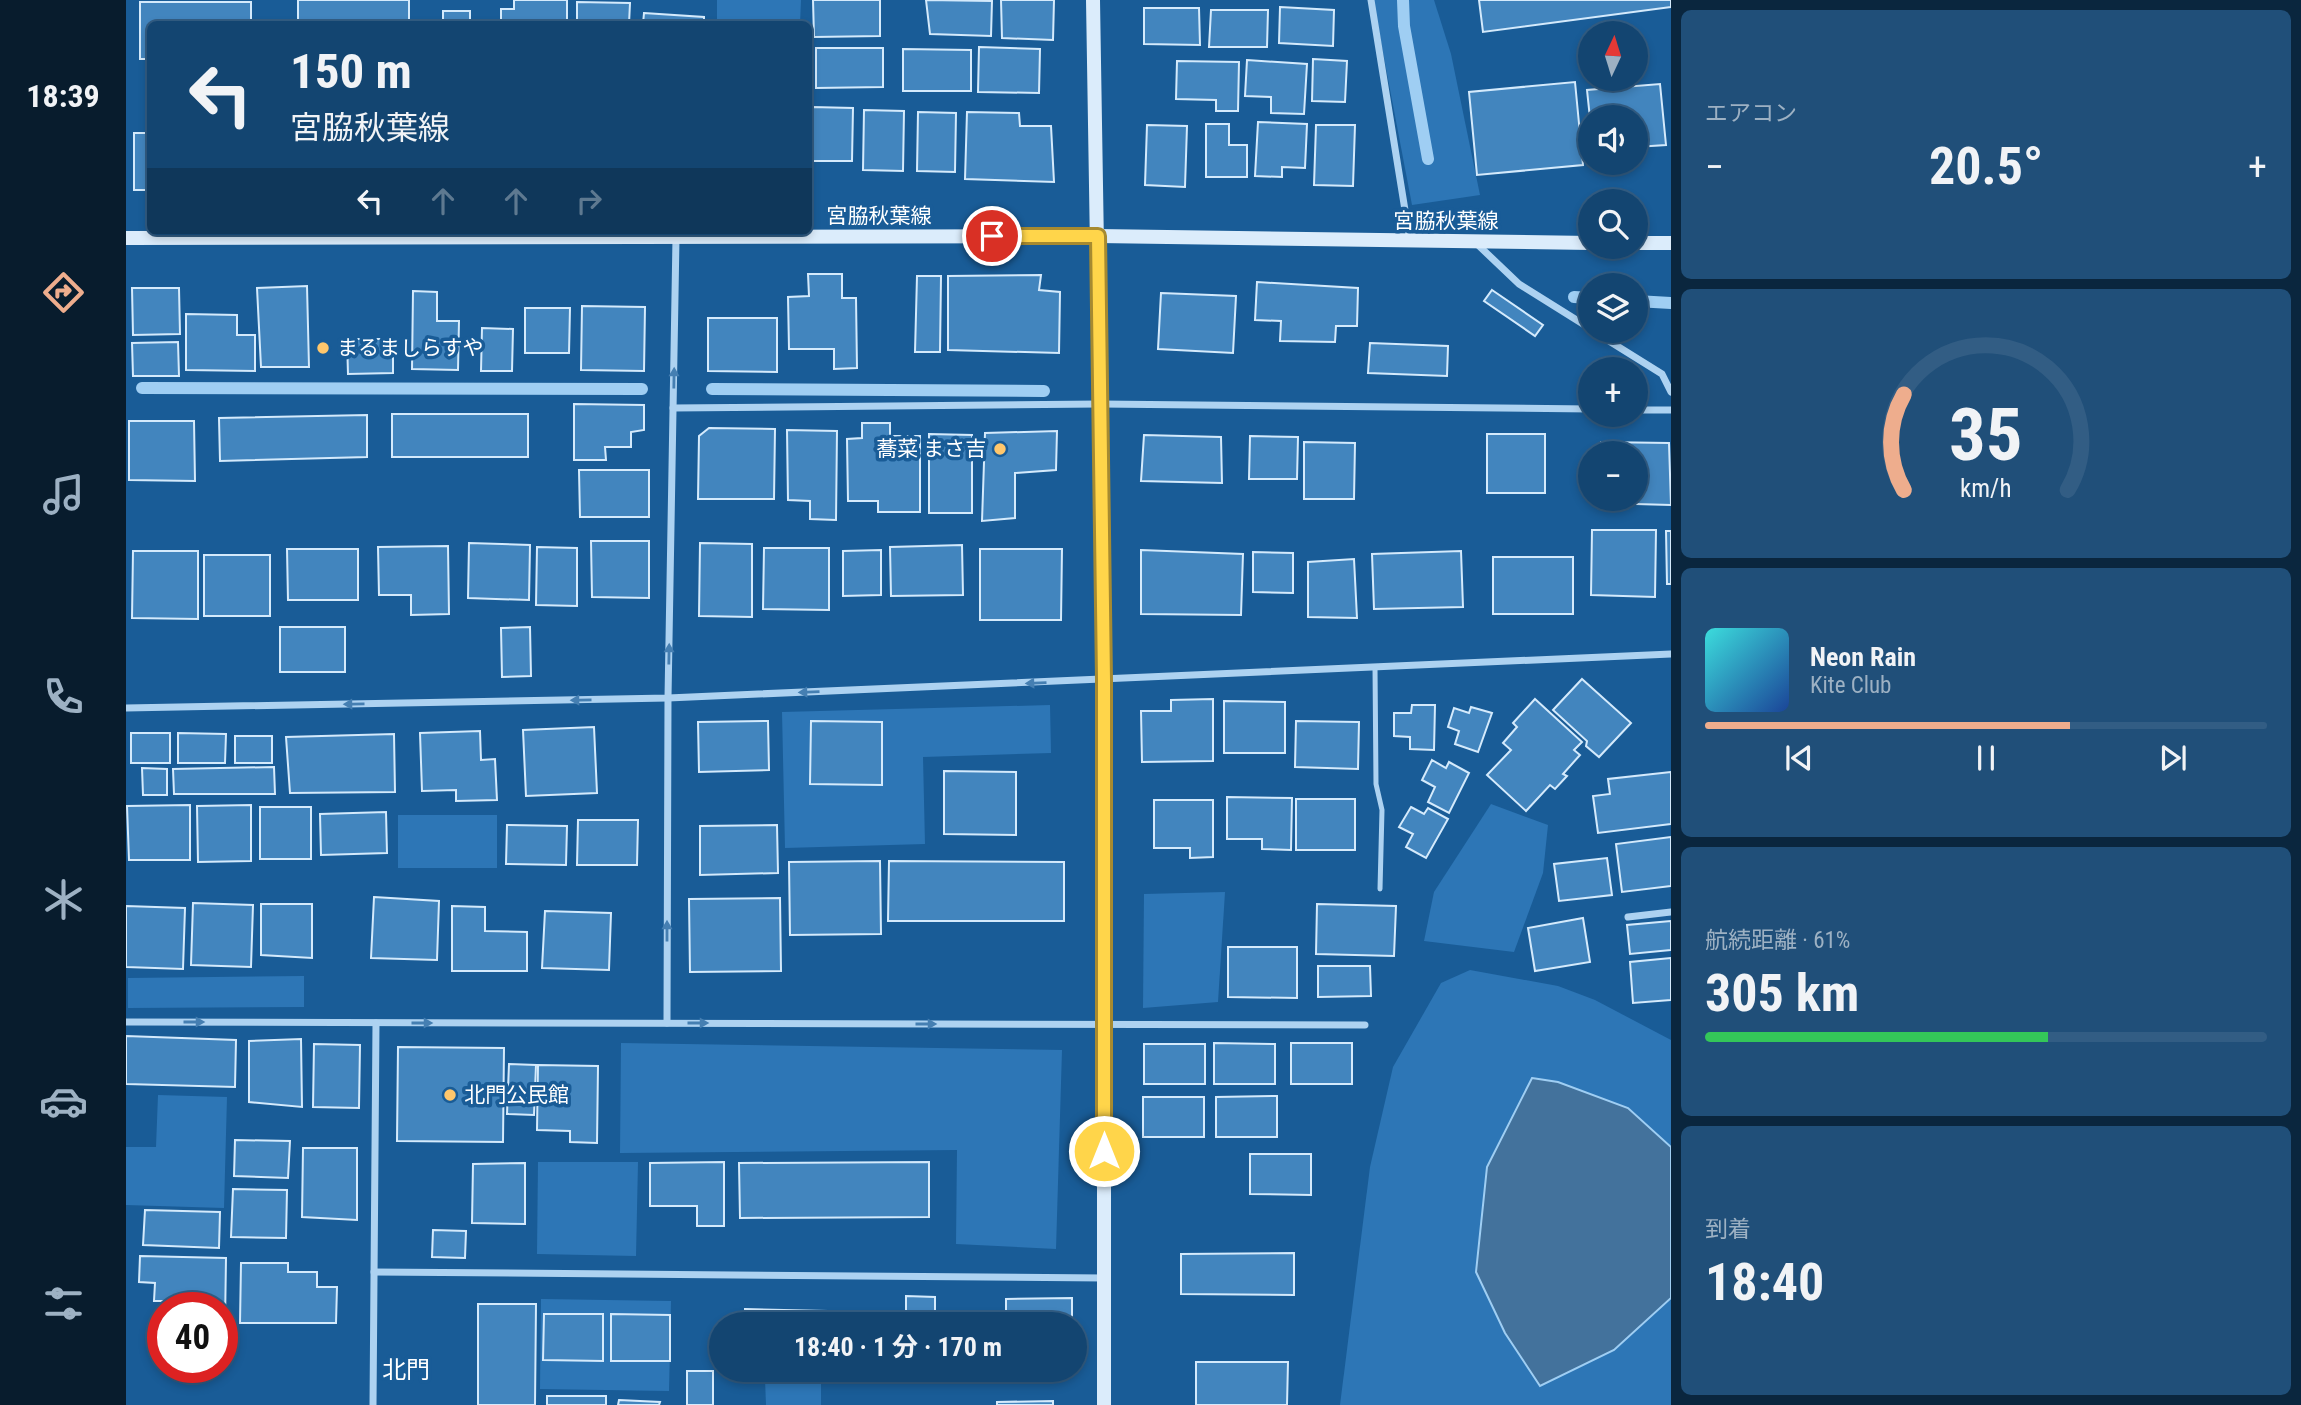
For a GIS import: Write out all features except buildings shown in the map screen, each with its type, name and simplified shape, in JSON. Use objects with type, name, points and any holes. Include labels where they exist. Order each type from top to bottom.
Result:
[{"type":"street","points":[[1093,0],[1104,680],[1104,1405]]},
{"type":"street","points":[[1371,0],[1410,242]]},
{"type":"street","name":"宮脇秋葉線","points":[[126,238],[1098,236],[1578,243]]},
{"type":"street","points":[[667,1023],[668,698],[676,238]]},
{"type":"street","points":[[1475,242],[1520,284],[1578,321]]},
{"type":"street","points":[[1648,243],[1671,243]]},
{"type":"street","points":[[1613,343],[1662,374],[1671,393]]},
{"type":"street","points":[[673,408],[1100,404],[1578,409]]},
{"type":"street","points":[[1648,410],[1671,410]]},
{"type":"street","points":[[126,708],[668,698],[1671,654]]},
{"type":"street","points":[[1628,916],[1671,912]]},
{"type":"street","points":[[126,1022],[1364,1025]]},
{"type":"street","points":[[373,1405],[376,1023]]},
{"type":"street","points":[[374,1272],[1104,1278]]},
{"type":"lane","points":[[1375,667],[1376,784],[1382,810],[1380,889]]},
{"type":"shaded area","points":[[717,0],[801,0],[800,21],[717,21]]},
{"type":"shaded area","points":[[1373,0],[1434,0],[1451,54],[1480,195],[1412,205]]},
{"type":"shaded area","points":[[1050,705],[1051,753],[923,757],[925,844],[785,848],[782,712]]},
{"type":"shaded area","points":[[1491,804],[1548,825],[1543,873],[1514,952],[1424,941],[1434,892]]},
{"type":"shaded area","points":[[398,815],[497,815],[497,868],[398,868]]},
{"type":"shaded area","points":[[1225,892],[1218,1002],[1143,1008],[1144,894]]},
{"type":"shaded area","points":[[1470,970],[1558,986],[1595,1000],[1671,1040],[1671,1405],[1340,1405],[1370,1167],[1393,1067],[1441,983]]},
{"type":"shaded area","points":[[304,976],[304,1007],[128,1008],[128,978]]},
{"type":"shaded area","points":[[621,1043],[1062,1050],[1056,1249],[956,1244],[957,1150],[620,1153]]},
{"type":"shaded area","points":[[1532,1078],[1558,1082],[1628,1108],[1671,1147],[1671,1298],[1614,1350],[1540,1386],[1505,1333],[1476,1272],[1487,1167]]},
{"type":"shaded area","points":[[158,1095],[227,1097],[224,1208],[126,1205],[126,1147],[156,1147]]},
{"type":"shaded area","points":[[538,1162],[638,1162],[636,1256],[537,1254]]},
{"type":"shaded area","points":[[541,1299],[671,1301],[669,1391],[540,1389]]},
{"type":"shaded area","points":[[765,1382],[821,1382],[821,1405],[766,1405]]},
{"type":"waterway","points":[[1403,0],[1404,26],[1428,159]]},
{"type":"waterway","points":[[1574,297],[1578,297]]},
{"type":"waterway","points":[[1648,302],[1671,303]]},
{"type":"waterway","points":[[142,388],[642,389]]},
{"type":"waterway","points":[[712,389],[1044,391]]},
{"type":"place","name":"まるましらすや","points":[[323,348]]},
{"type":"place","name":"蕎菜 まさ吉","points":[[1000,449]]},
{"type":"place","name":"北門公民館","points":[[450,1095]]},
{"type":"district","name":"北門","points":[[406,1370]]},
{"type":"route","points":[[992,236],[1098,236],[1104,680],[1104,1151]]}]
